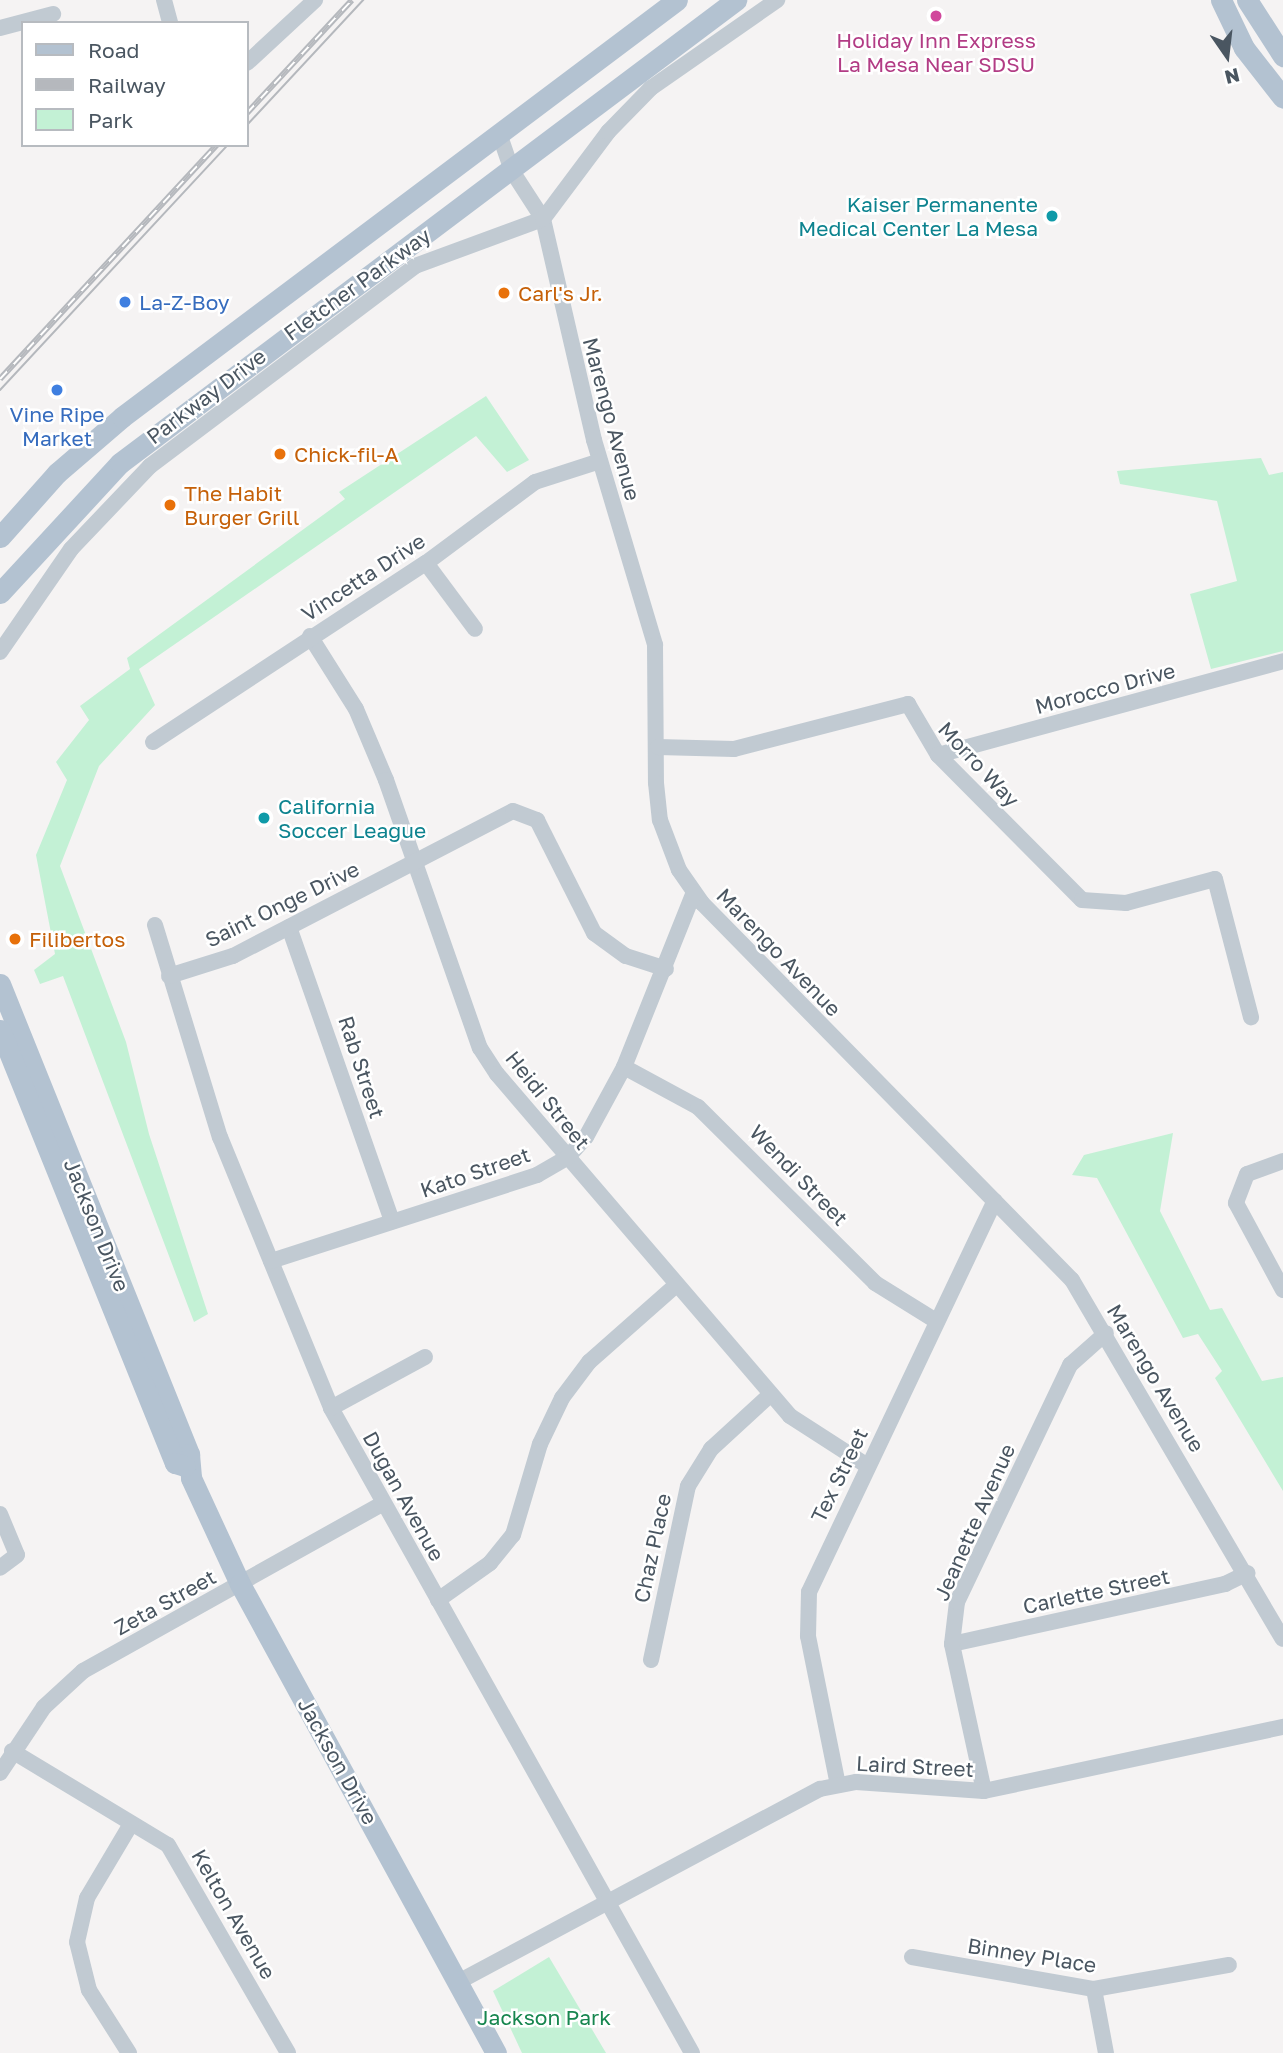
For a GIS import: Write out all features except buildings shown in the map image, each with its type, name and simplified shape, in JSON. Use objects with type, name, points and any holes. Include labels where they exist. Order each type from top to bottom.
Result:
[{"type":"main road","name":"Fletcher Parkway","points":[[0,537],[57,473],[122,417],[492,142],[677,0]]},
{"type":"main road","name":"Fletcher Parkway","points":[[0,593],[120,463],[512,171],[736,0]]},
{"type":"main road","points":[[1221,0],[1244,48],[1283,98]]},
{"type":"main road","points":[[1247,0],[1283,56]]},
{"type":"main road","name":"Jackson Drive","points":[[0,984],[189,1454],[185,1466],[240,1584],[460,1981],[496,2053]]},
{"type":"main road","name":"Jackson Drive","points":[[0,1030],[175,1463],[185,1466]]},
{"type":"street","points":[[164,0],[169,21]]},
{"type":"street","points":[[248,62],[316,0]]},
{"type":"street","points":[[542,219],[608,132],[651,88],[777,0]]},
{"type":"street","points":[[28,21],[52,15]]},
{"type":"street","points":[[0,28],[21,23]]},
{"type":"street","name":"Marengo Avenue","points":[[492,142],[542,219],[600,461],[655,645],[660,820],[694,892],[1072,1280],[1248,1573],[1283,1639]]},
{"type":"street","name":"Parkway Drive","points":[[0,652],[71,550],[186,436],[415,266],[542,219]]},
{"type":"street","name":"Vincetta Drive","points":[[153,742],[426,562],[535,482],[600,461]]},
{"type":"street","points":[[426,562],[475,629]]},
{"type":"street","name":"Heidi Street","points":[[310,636],[356,709],[416,860],[480,1048],[567,1158],[771,1394],[813,1435],[866,1465]]},
{"type":"street","name":"Morocco Drive","points":[[938,755],[1283,661]]},
{"type":"street","name":"Morro Way","points":[[658,747],[734,748],[908,704],[938,755],[1082,900],[1126,903],[1215,879],[1251,1017]]},
{"type":"street","name":"Saint Onge Drive","points":[[169,976],[233,956],[513,811],[524,812],[537,820],[594,933],[626,956],[666,970]]},
{"type":"street","name":"Kato Street","points":[[271,1261],[537,1175],[567,1158],[586,1137],[624,1067],[666,970],[694,892]]},
{"type":"street","name":"Dugan Avenue","points":[[155,925],[220,1137],[331,1408],[692,2053]]},
{"type":"street","name":"Rab Street","points":[[289,927],[392,1221]]},
{"type":"street","name":"Wendi Street","points":[[624,1067],[698,1107],[875,1283],[936,1321]]},
{"type":"street","points":[[1283,1161],[1247,1174],[1236,1203],[1283,1290]]},
{"type":"street","name":"Tex Street","points":[[838,1785],[807,1603],[817,1569],[995,1201]]},
{"type":"street","points":[[438,1600],[490,1563],[513,1535],[540,1444],[562,1398],[589,1362],[676,1285]]},
{"type":"street","name":"Jeanette Avenue","points":[[984,1791],[952,1644],[957,1602],[1070,1365],[1106,1333]]},
{"type":"street","points":[[331,1408],[425,1357]]},
{"type":"street","name":"Chaz Place","points":[[651,1660],[688,1486],[711,1449],[771,1394]]},
{"type":"street","name":"Zeta Street","points":[[0,1773],[12,1751],[44,1707],[83,1671],[383,1503]]},
{"type":"street","points":[[0,1514],[17,1555],[0,1568]]},
{"type":"street","name":"Carlette Street","points":[[952,1644],[1225,1584],[1248,1573]]},
{"type":"street","name":"Laird Street","points":[[460,1981],[838,1785],[984,1791],[1283,1727]]},
{"type":"street","name":"Kelton Avenue","points":[[12,1751],[168,1845],[184,1864],[288,2053]]},
{"type":"street","points":[[129,2053],[89,1990],[77,1942],[86,1898],[131,1824]]},
{"type":"street","name":"Binney Place","points":[[912,1957],[1094,1989],[1229,1965]]},
{"type":"street","points":[[1094,1989],[1106,2053]]},
{"type":"green space","points":[[486,396],[529,460],[507,472],[476,436],[139,669],[155,705],[99,766],[60,866],[126,1042],[149,1134],[208,1314],[194,1322],[63,976],[40,984],[34,970],[55,954],[36,855],[67,780],[56,762],[89,720],[80,706],[130,669],[127,658],[345,499],[339,492]]},
{"type":"green space","points":[[1261,458],[1269,475],[1283,472],[1283,651],[1211,669],[1190,594],[1237,581],[1217,501],[1120,484],[1117,471]]},
{"type":"green space","points":[[1173,1133],[1160,1211],[1210,1310],[1222,1308],[1262,1381],[1283,1377],[1283,1491],[1215,1378],[1222,1371],[1198,1334],[1183,1338],[1097,1178],[1072,1175],[1084,1155]]},
{"type":"green space","name":"Jackson Park","points":[[549,1957],[606,2053],[522,2053],[493,1991]]},
{"type":"tram line","points":[[248,124],[363,0]]},
{"type":"tram line","points":[[0,390],[226,147]]},
{"type":"railway","points":[[248,112],[352,0]]},
{"type":"railway","points":[[0,379],[215,147]]},
{"type":"place","name":"Holiday Inn Express La Mesa Near SDSU","points":[[936,16]]},
{"type":"place","name":"Kaiser Permanente Medical Center La Mesa","points":[[1052,216]]},
{"type":"place","name":"Carl's Jr.","points":[[504,293]]},
{"type":"place","name":"La-Z-Boy","points":[[125,302]]},
{"type":"place","name":"Vine Ripe Market","points":[[57,390]]},
{"type":"place","name":"Chick-fil-A","points":[[280,454]]},
{"type":"place","name":"The Habit Burger Grill","points":[[170,505]]},
{"type":"place","name":"California Soccer League","points":[[264,818]]},
{"type":"place","name":"Filibertos","points":[[15,939]]}]
